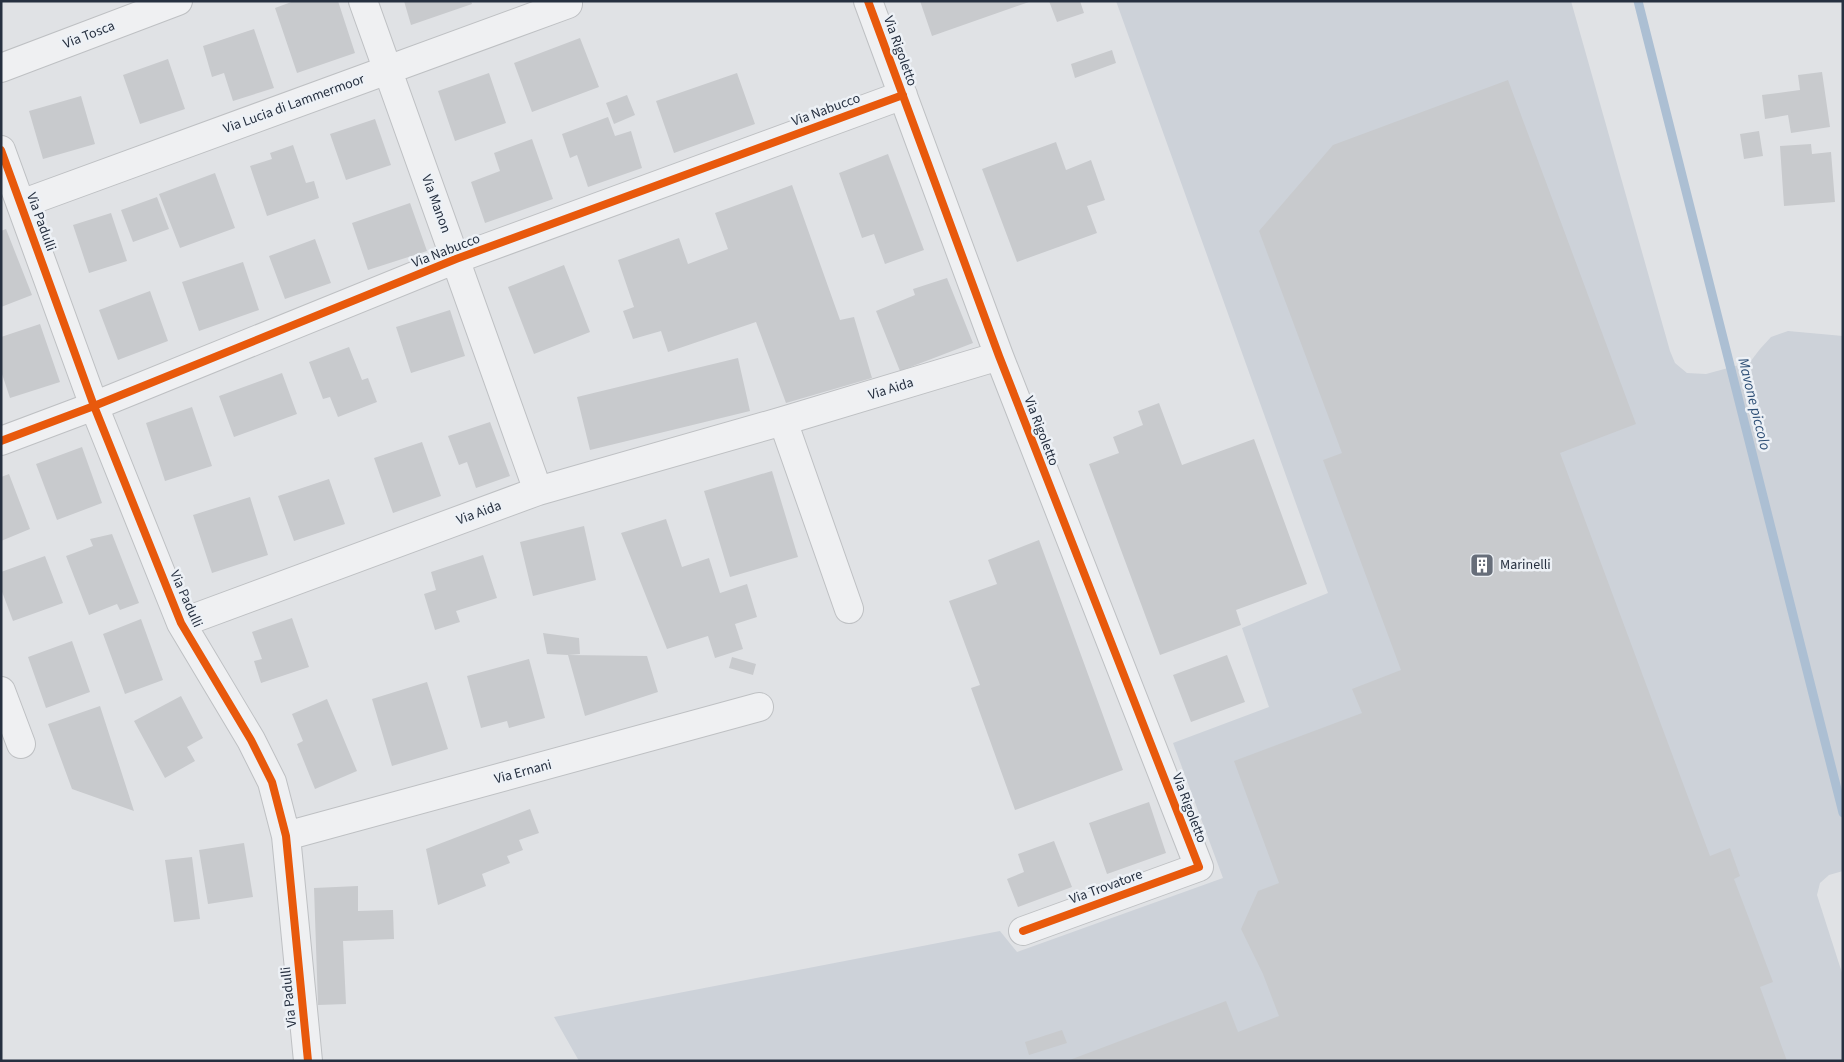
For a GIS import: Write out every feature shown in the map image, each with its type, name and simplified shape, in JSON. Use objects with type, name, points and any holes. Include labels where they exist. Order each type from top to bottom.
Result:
[{"type":"street","name":"Via Manon","points":[[363,1],[538,491]]},
{"type":"street","name":"Via Rigoletto","points":[[868,1],[999,356],[1198,867]]},
{"type":"street","name":"Via Tosca","points":[[1,68],[166,3]]},
{"type":"street","name":"Via Lucia di Lammermoor","points":[[21,204],[568,4]]},
{"type":"street","name":"Via Nabucco","points":[[1,440],[94,406],[456,260],[903,95]]},
{"type":"street","name":"Via Padulli","points":[[1,150],[94,406],[181,623],[257,751],[272,782],[286,836],[308,1061]]},
{"type":"street","name":"Via Aida","points":[[181,623],[538,491],[783,421],[999,356]]},
{"type":"street","points":[[783,421],[849,609]]},
{"type":"street","points":[[1,691],[21,744]]},
{"type":"street","name":"Via Ernani","points":[[286,836],[759,707]]},
{"type":"street","name":"Via Trovatore","points":[[1023,931],[1198,867]]},
{"type":"shaded area","points":[[1116,1],[1571,1],[1675,363],[1687,373],[1706,374],[1750,362],[1771,337],[1788,331],[1843,336],[1843,871],[1829,875],[1820,883],[1817,895],[1843,976],[1843,1061],[579,1061],[554,1017],[1000,931],[1017,952],[1223,878],[1173,743],[1269,707],[1242,628],[1328,593]]},
{"type":"building","points":[[294,1],[338,1],[355,53],[297,73],[275,8]]},
{"type":"building","points":[[404,1],[471,1],[472,4],[411,25]]},
{"type":"building","points":[[920,1],[1029,1],[1029,2],[932,36]]},
{"type":"building","points":[[1049,1],[1080,1],[1084,13],[1057,22]]},
{"type":"building","points":[[254,29],[274,88],[233,101],[224,73],[212,77],[203,46]]},
{"type":"building","points":[[580,38],[599,87],[532,112],[514,63]]},
{"type":"building","points":[[1112,50],[1116,63],[1075,78],[1071,64]]},
{"type":"building","points":[[168,59],[185,109],[140,124],[123,75]]},
{"type":"building","points":[[1822,72],[1830,127],[1791,133],[1788,115],[1765,119],[1762,95],[1800,90],[1798,75]]},
{"type":"building","points":[[489,73],[506,123],[455,141],[438,91]]},
{"type":"building","points":[[737,73],[755,124],[674,153],[656,101]]},
{"type":"building","name":"Marinelli","points":[[1508,80],[1636,424],[1560,453],[1710,856],[1730,848],[1740,876],[1734,879],[1773,982],[1760,987],[1787,1061],[1067,1061],[1226,1001],[1238,1032],[1279,1016],[1263,974],[1241,929],[1258,891],[1279,883],[1234,761],[1362,713],[1352,689],[1401,670],[1323,460],[1342,453],[1259,231],[1333,145]]},
{"type":"building","points":[[627,95],[635,115],[614,124],[606,103]]},
{"type":"building","points":[[81,96],[95,144],[43,159],[29,111]]},
{"type":"building","points":[[608,117],[615,136],[631,131],[642,168],[588,187],[577,155],[570,158],[562,134]]},
{"type":"building","points":[[375,119],[391,165],[346,180],[330,134]]},
{"type":"building","points":[[1759,131],[1763,156],[1744,159],[1740,134]]},
{"type":"building","points":[[532,139],[553,199],[485,223],[471,182],[500,171],[494,153]]},
{"type":"building","points":[[1056,142],[1066,170],[1091,160],[1105,200],[1087,206],[1097,233],[1017,262],[982,169]]},
{"type":"building","points":[[1811,144],[1812,154],[1831,152],[1835,202],[1784,206],[1780,146]]},
{"type":"building","points":[[293,145],[306,183],[314,181],[319,198],[267,216],[250,166],[272,159],[270,153]]},
{"type":"building","points":[[888,154],[924,250],[885,264],[874,234],[862,238],[839,173]]},
{"type":"building","points":[[215,173],[235,228],[180,248],[159,194]]},
{"type":"building","points":[[792,185],[840,320],[854,317],[872,378],[786,403],[756,322],[668,352],[661,331],[633,339],[623,311],[634,307],[618,260],[679,238],[688,264],[728,249],[715,213]]},
{"type":"building","points":[[157,197],[169,229],[133,242],[121,210]]},
{"type":"building","points":[[410,203],[427,251],[368,270],[352,223]]},
{"type":"building","points":[[111,213],[127,261],[89,273],[73,225]]},
{"type":"building","points":[[6,229],[32,295],[1,307],[1,231]]},
{"type":"building","points":[[315,239],[331,283],[285,299],[269,256]]},
{"type":"building","points":[[243,262],[259,310],[199,331],[182,282]]},
{"type":"building","points":[[564,265],[590,332],[534,354],[508,287]]},
{"type":"building","points":[[947,278],[973,343],[900,371],[876,311],[915,295],[913,289]]},
{"type":"building","points":[[150,291],[168,341],[118,360],[99,310]]},
{"type":"building","points":[[450,310],[465,356],[411,373],[396,327]]},
{"type":"building","points":[[40,324],[60,382],[10,398],[1,371],[1,337]]},
{"type":"building","points":[[349,347],[362,380],[368,378],[377,402],[338,417],[330,397],[323,399],[309,362]]},
{"type":"building","points":[[738,358],[750,411],[590,450],[577,397]]},
{"type":"building","points":[[282,373],[297,414],[234,437],[219,396]]},
{"type":"building","points":[[1159,403],[1182,465],[1254,439],[1307,584],[1236,610],[1241,625],[1160,655],[1089,464],[1119,453],[1113,437],[1143,425],[1138,411]]},
{"type":"building","points":[[192,407],[212,466],[165,481],[146,423]]},
{"type":"building","points":[[490,422],[510,476],[476,488],[467,462],[459,465],[448,436]]},
{"type":"building","points":[[422,442],[441,496],[393,513],[374,458]]},
{"type":"building","points":[[82,447],[102,503],[57,520],[36,464]]},
{"type":"building","points":[[772,471],[798,557],[730,577],[704,491]]},
{"type":"building","points":[[9,474],[30,529],[1,541],[1,477]]},
{"type":"building","points":[[329,479],[345,524],[294,541],[278,496]]},
{"type":"building","points":[[250,497],[268,555],[212,573],[193,515]]},
{"type":"building","points":[[666,519],[682,567],[709,558],[720,593],[747,584],[757,617],[735,624],[743,649],[715,658],[708,636],[667,649],[621,533]]},
{"type":"building","points":[[584,526],[596,580],[533,596],[520,542]]},
{"type":"building","points":[[112,534],[139,603],[120,610],[117,604],[89,615],[66,556],[93,546],[90,539]]},
{"type":"building","points":[[1039,540],[1123,770],[1015,810],[971,688],[980,685],[949,601],[997,584],[988,560]]},
{"type":"building","points":[[483,555],[497,598],[456,611],[460,622],[435,630],[424,594],[436,590],[431,572]]},
{"type":"building","points":[[45,556],[63,603],[13,621],[1,589],[1,572]]},
{"type":"building","points":[[292,618],[309,667],[261,683],[254,661],[262,659],[252,632]]},
{"type":"building","points":[[141,619],[163,680],[125,694],[103,634]]},
{"type":"building","points":[[543,633],[579,638],[580,654],[547,654]]},
{"type":"building","points":[[72,641],[90,692],[46,708],[28,657]]},
{"type":"building","points":[[568,655],[647,656],[658,692],[585,716]]},
{"type":"building","points":[[1227,655],[1245,702],[1191,722],[1173,675]]},
{"type":"building","points":[[732,657],[756,664],[753,675],[729,668]]},
{"type":"building","points":[[529,659],[545,718],[509,728],[507,721],[481,728],[467,676]]},
{"type":"building","points":[[427,682],[448,749],[392,766],[372,699]]},
{"type":"building","points":[[181,696],[203,738],[187,747],[195,761],[165,778],[134,721]]},
{"type":"building","points":[[327,699],[357,771],[315,789],[297,744],[303,741],[292,714]]},
{"type":"building","points":[[100,706],[134,811],[72,789],[48,724]]},
{"type":"building","points":[[1149,802],[1166,853],[1107,874],[1089,823]]},
{"type":"building","points":[[530,809],[539,833],[519,840],[523,850],[507,856],[510,863],[482,874],[486,886],[438,905],[426,849]]},
{"type":"building","points":[[1054,841],[1072,887],[1018,907],[1007,879],[1024,872],[1018,854]]},
{"type":"building","points":[[244,843],[253,897],[208,904],[199,850]]},
{"type":"building","points":[[192,857],[200,919],[174,922],[165,860]]},
{"type":"building","points":[[358,886],[358,911],[393,910],[394,939],[343,941],[346,1004],[318,1005],[314,888]]},
{"type":"building","points":[[1062,1030],[1067,1043],[1029,1055],[1025,1042]]},
{"type":"waterway","name":"Mavone piccolo","points":[[1638,1],[1843,813]]},
{"type":"cycle path","points":[[868,1],[999,356],[1199,867],[1023,931]]},
{"type":"cycle path","points":[[1,441],[94,406],[456,259],[903,95]]},
{"type":"cycle path","points":[[1,150],[94,406],[181,623],[251,740],[272,782],[286,836],[308,1061]]},
{"type":"place","name":"Marinelli","points":[[1482,565]]}]
